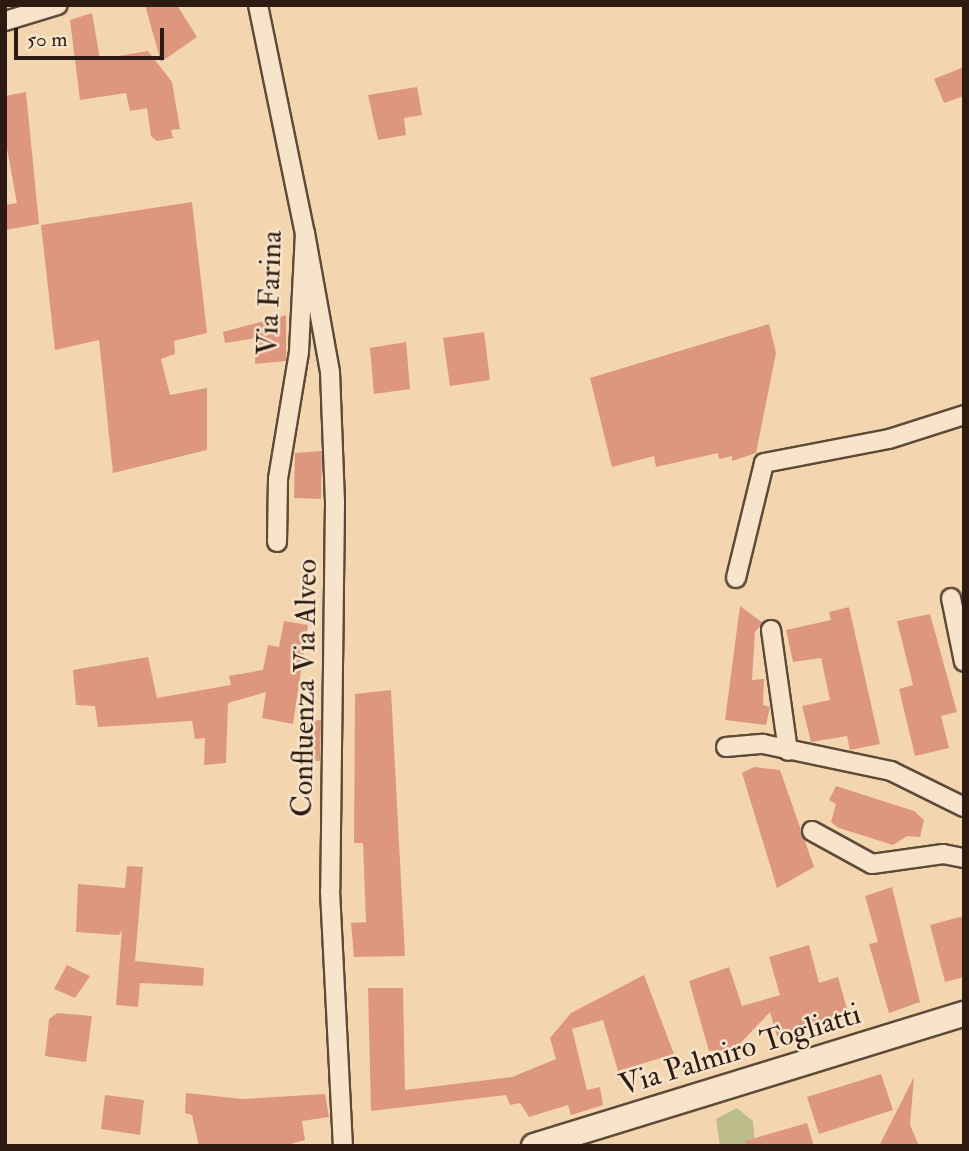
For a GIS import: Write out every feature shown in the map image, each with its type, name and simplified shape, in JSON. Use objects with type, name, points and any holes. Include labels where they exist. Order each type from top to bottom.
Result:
[{"type":"street","points":[[5,21],[58,5]]},
{"type":"street","name":"Via Farina","points":[[258,5],[304,233],[299,352],[278,479],[277,542]]},
{"type":"street","name":"Confluenza Via Alveo","points":[[304,233],[330,372],[335,503],[330,891],[342,1146]]},
{"type":"street","points":[[736,578],[764,463],[889,439],[964,415]]},
{"type":"street","points":[[951,598],[964,662]]},
{"type":"street","points":[[771,630],[788,751]]},
{"type":"street","points":[[726,747],[763,744],[891,771],[964,807]]},
{"type":"street","points":[[812,831],[872,863],[943,854],[964,858]]},
{"type":"street","name":"Via Palmiro Togliatti","points":[[534,1146],[964,1014]]},
{"type":"green space","points":[[737,1108],[753,1121],[755,1146],[720,1146],[716,1119]]},
{"type":"building","points":[[145,5],[177,5],[197,37],[161,62]]},
{"type":"building","points":[[92,13],[100,59],[148,51],[172,82],[180,129],[171,130],[173,138],[157,141],[151,136],[147,108],[130,111],[126,93],[80,100],[70,20]]},
{"type":"building","points":[[964,67],[964,96],[944,103],[934,79]]},
{"type":"building","points":[[417,87],[422,115],[404,118],[406,135],[378,140],[368,95]]},
{"type":"building","points":[[26,92],[39,224],[5,230],[5,205],[17,203],[5,138],[5,96]]},
{"type":"building","points":[[192,202],[207,333],[174,341],[175,354],[161,359],[170,395],[207,388],[207,450],[113,473],[99,340],[55,350],[41,225]]},
{"type":"building","points":[[286,315],[286,361],[255,364],[256,338],[225,343],[223,332]]},
{"type":"building","points":[[769,324],[776,353],[756,453],[732,461],[732,456],[719,459],[718,453],[656,467],[654,456],[612,467],[590,378]]},
{"type":"building","points":[[484,332],[490,380],[450,386],[443,338]]},
{"type":"building","points":[[406,342],[410,389],[374,394],[370,348]]},
{"type":"building","points":[[322,451],[321,499],[294,498],[295,453]]},
{"type":"building","points":[[740,606],[763,623],[755,632],[752,680],[764,679],[763,705],[770,707],[766,725],[725,720]]},
{"type":"building","points":[[849,607],[880,744],[850,750],[847,736],[811,742],[802,706],[830,700],[821,658],[793,662],[786,630],[831,620],[829,612]]},
{"type":"building","points":[[930,614],[957,712],[941,716],[949,748],[915,756],[899,689],[913,685],[897,621]]},
{"type":"building","points":[[284,621],[308,625],[293,724],[262,718],[266,692],[228,703],[226,763],[204,765],[205,738],[195,739],[192,721],[98,727],[95,706],[76,705],[73,670],[148,657],[157,698],[231,685],[229,676],[263,670],[268,645],[279,647]]},
{"type":"building","points":[[391,690],[405,956],[354,957],[351,923],[366,922],[363,843],[354,843],[355,694]]},
{"type":"building","points":[[321,720],[320,761],[300,760],[301,721]]},
{"type":"building","points":[[754,767],[780,770],[814,867],[777,888],[742,773]]},
{"type":"building","points":[[836,786],[914,811],[924,820],[920,837],[907,836],[893,845],[839,828],[831,822],[836,804],[829,800]]},
{"type":"building","points":[[127,866],[143,867],[135,961],[204,968],[203,986],[140,983],[138,1007],[116,1005],[122,930],[119,935],[76,932],[78,884],[125,888]]},
{"type":"building","points":[[892,887],[920,1002],[889,1013],[869,944],[878,942],[865,896]]},
{"type":"building","points":[[964,916],[964,977],[945,982],[930,925]]},
{"type":"building","points":[[809,945],[819,983],[838,977],[849,1016],[777,1036],[770,1012],[734,1050],[709,1051],[689,981],[729,967],[742,1006],[780,995],[769,957]]},
{"type":"building","points":[[67,965],[90,976],[75,998],[54,989]]},
{"type":"building","points":[[644,975],[674,1054],[618,1071],[603,1020],[572,1029],[587,1090],[600,1087],[603,1105],[571,1115],[568,1105],[529,1117],[520,1103],[510,1105],[506,1095],[371,1111],[368,988],[403,988],[405,1090],[512,1077],[556,1059],[550,1038],[571,1013]]},
{"type":"building","points":[[57,1013],[92,1016],[86,1062],[45,1056],[49,1019]]},
{"type":"building","points":[[881,1074],[893,1110],[819,1134],[807,1097]]},
{"type":"building","points":[[914,1077],[910,1125],[919,1146],[879,1146]]},
{"type":"building","points":[[186,1093],[242,1099],[325,1094],[329,1117],[302,1121],[305,1140],[284,1146],[199,1146],[192,1115],[185,1113]]},
{"type":"building","points":[[105,1095],[144,1100],[140,1135],[101,1129]]},
{"type":"building","points":[[807,1123],[814,1146],[746,1146],[745,1141]]}]
